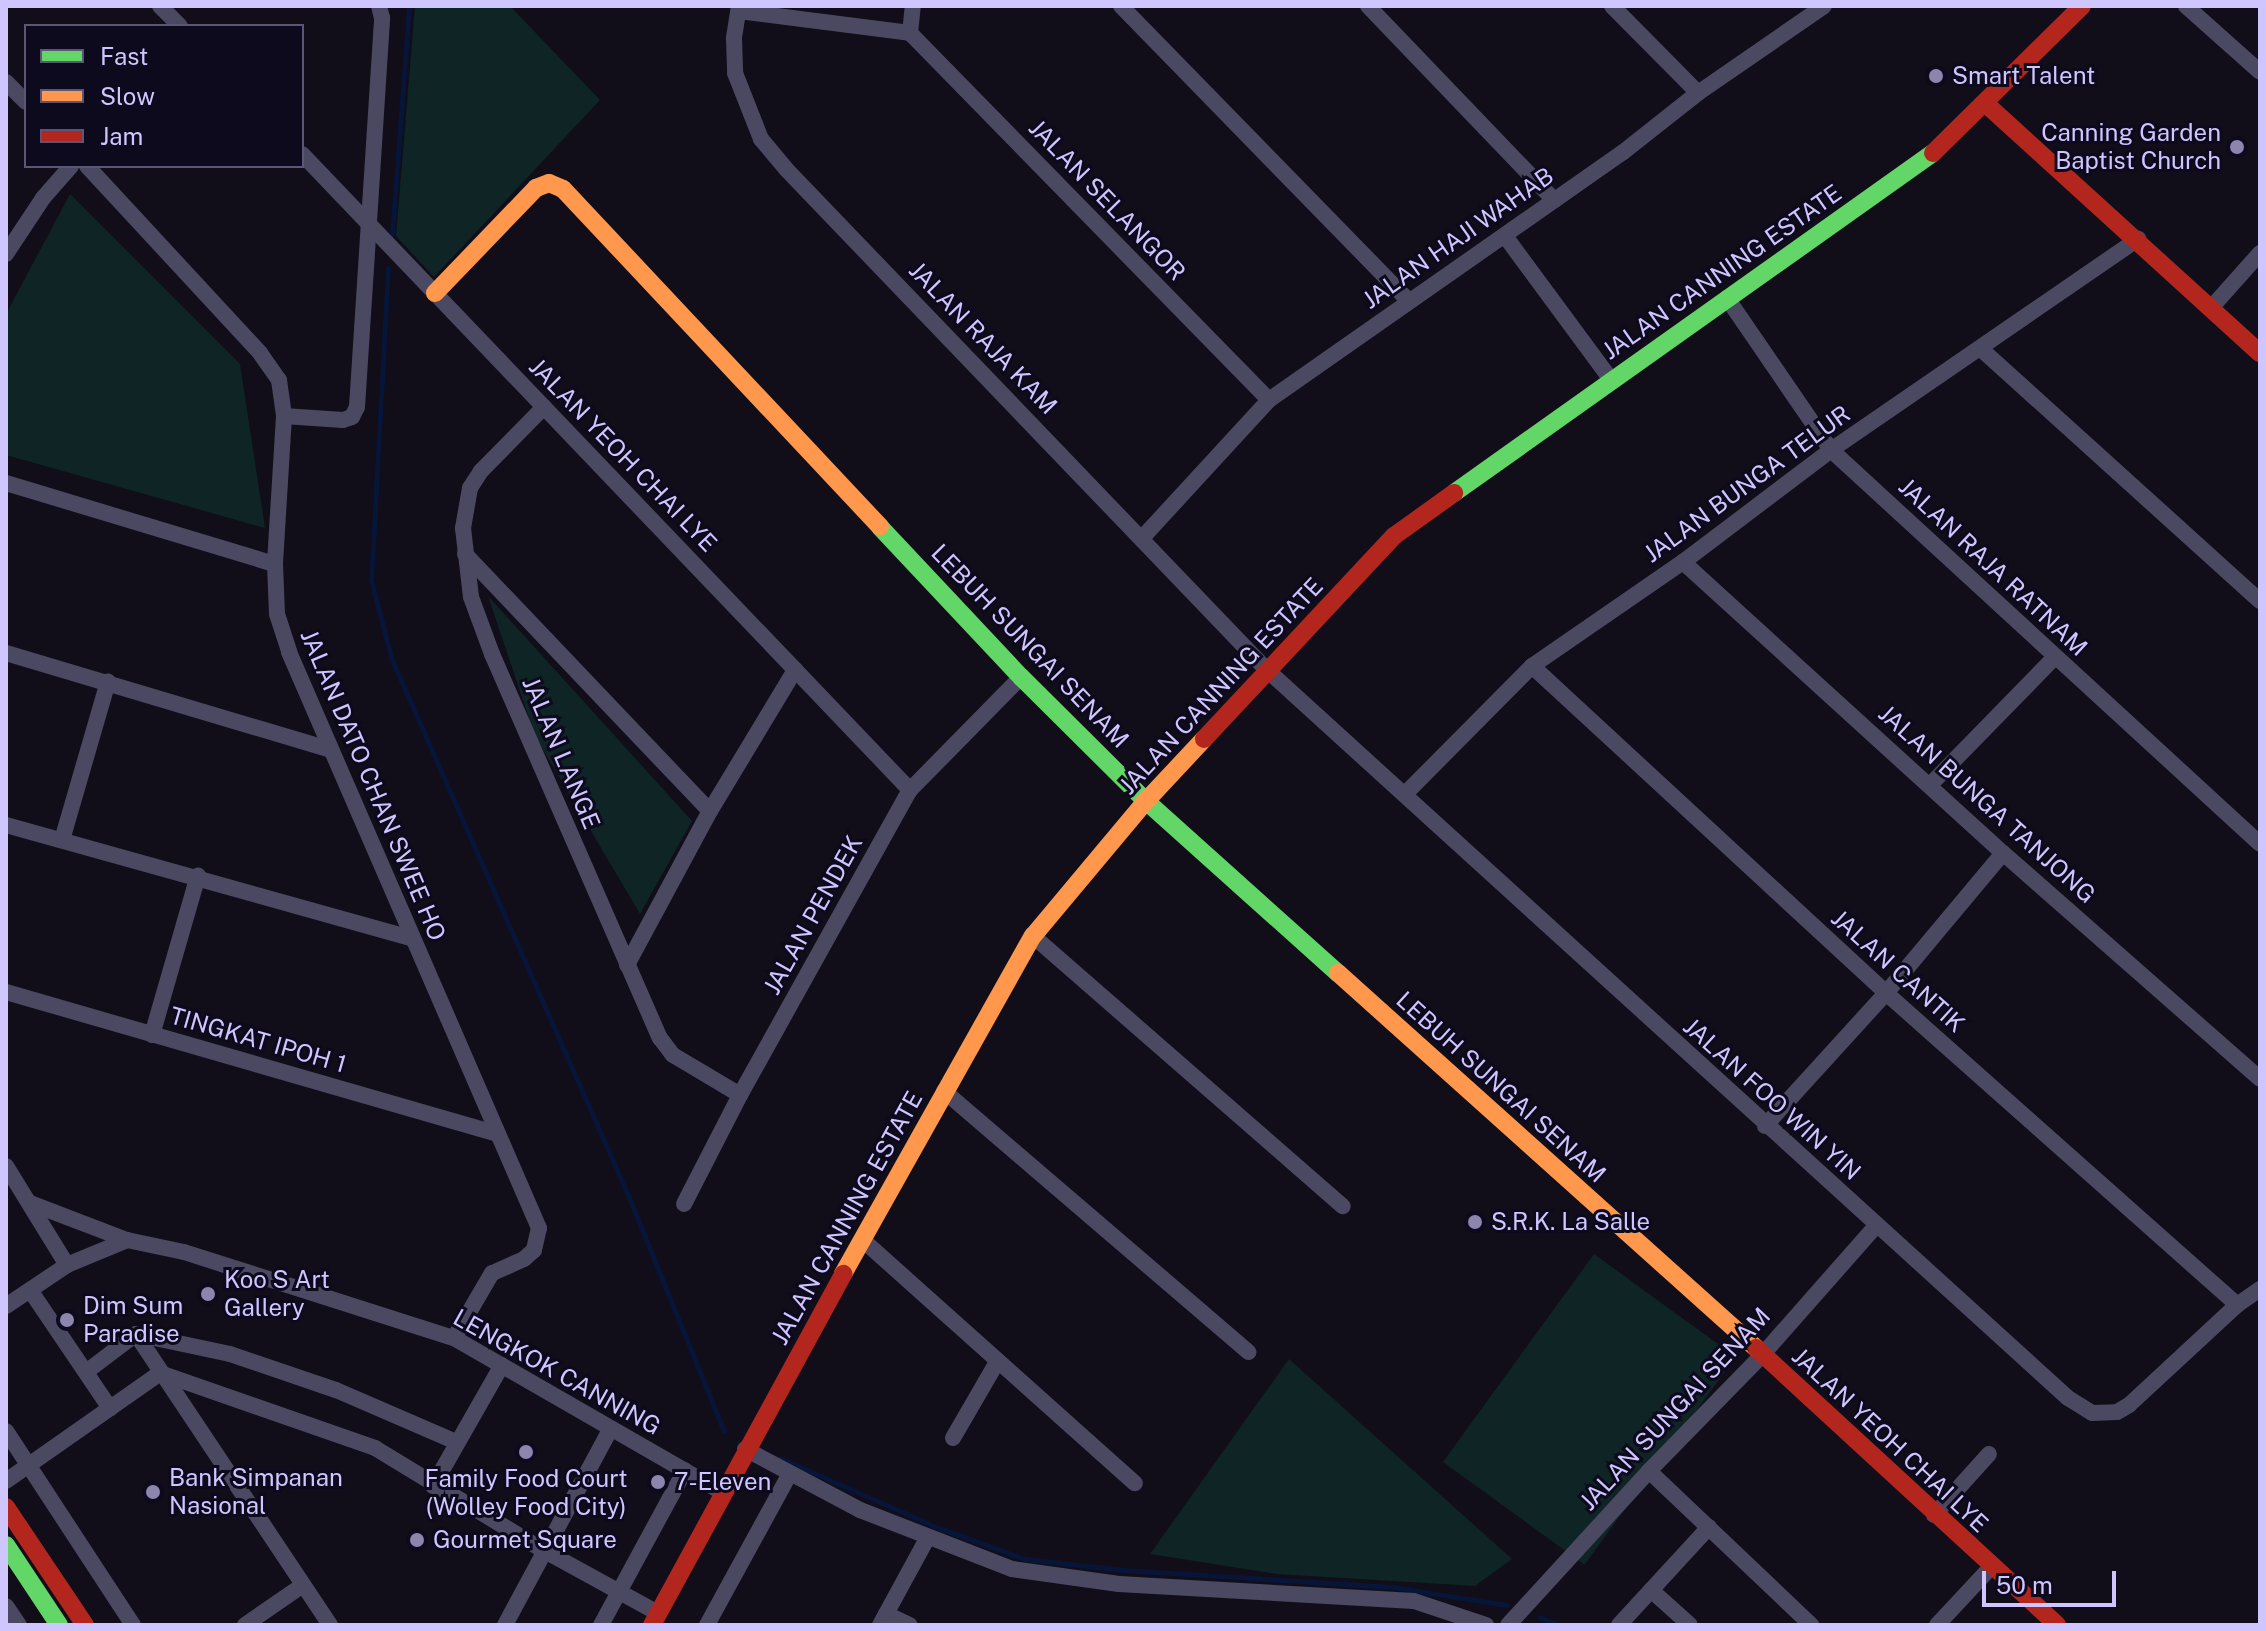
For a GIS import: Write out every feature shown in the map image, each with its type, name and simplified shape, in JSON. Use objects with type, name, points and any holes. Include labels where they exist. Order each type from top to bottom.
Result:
[{"type":"street","points":[[160,6],[178,24]]},
{"type":"street","points":[[284,416],[343,420],[356,412],[371,226],[374,119],[382,18],[379,6]]},
{"type":"street","points":[[739,9],[910,33],[913,6]]},
{"type":"street","points":[[1121,6],[1409,301]]},
{"type":"street","points":[[1368,6],[1554,200]]},
{"type":"street","points":[[1612,6],[1698,93]]},
{"type":"street","name":"JALAN HAJI WAHAB","points":[[1143,537],[1269,400],[1622,153],[1698,93],[1824,6]]},
{"type":"street","name":"JALAN CANNING ESTATE","points":[[655,1619],[745,1449],[865,1242],[944,1091],[1033,936],[1146,801],[1394,536],[1944,145],[2082,6]]},
{"type":"street","points":[[2186,6],[2260,72]]},
{"type":"street","name":"JALAN RAJA KAM","points":[[739,9],[734,39],[735,73],[746,108],[761,139],[786,169],[1143,537],[1267,670]]},
{"type":"street","name":"JALAN SELANGOR","points":[[910,33],[1269,400]]},
{"type":"street","points":[[6,82],[24,100]]},
{"type":"street","points":[[1986,104],[2260,353]]},
{"type":"street","name":"JALAN YEOH CHAI LYE","points":[[304,156],[910,790]]},
{"type":"street","points":[[6,254],[43,198],[69,168]]},
{"type":"street","name":"JALAN DATO CHAN SWEE HO","points":[[89,168],[260,353],[279,380],[284,416],[275,564],[277,614],[289,652],[410,938],[537,1219],[539,1240],[524,1259],[492,1273],[454,1338]]},
{"type":"street","name":"LEBUH SUNGAI SENAM","points":[[435,293],[536,188],[556,184],[1021,677],[1146,801],[1763,1354]]},
{"type":"street","points":[[1505,236],[1611,380]]},
{"type":"street","name":"JALAN BUNGA TELUR","points":[[1406,793],[1532,666],[1683,562],[1831,450],[2138,239]]},
{"type":"street","points":[[2211,308],[2260,253]]},
{"type":"street","name":"JALAN RAJA RATNAM","points":[[1727,298],[1831,450],[2260,844]]},
{"type":"street","points":[[1981,349],[2260,601]]},
{"type":"street","name":"JALAN LANGE","points":[[544,407],[481,471],[470,488],[464,507],[465,554],[471,597],[492,654],[660,1038],[673,1055],[740,1095]]},
{"type":"street","points":[[6,483],[275,564]]},
{"type":"street","points":[[465,554],[710,811]]},
{"type":"street","name":"JALAN BUNGA TANJONG","points":[[1683,562],[2003,853],[2260,1079]]},
{"type":"street","points":[[6,653],[329,749]]},
{"type":"street","points":[[1930,785],[2055,657]]},
{"type":"street","name":"JALAN CANTIK","points":[[1532,666],[1886,993],[2237,1305]]},
{"type":"street","points":[[627,965],[710,811],[795,670]]},
{"type":"street","name":"JALAN FOO WIN YIN","points":[[1267,670],[1406,793],[1876,1226],[2068,1398],[2092,1413],[2117,1412],[2129,1405],[2237,1305],[2260,1289]]},
{"type":"street","name":"JALAN PENDEK","points":[[684,1204],[740,1095],[910,790],[1021,677]]},
{"type":"street","points":[[62,840],[108,682]]},
{"type":"street","points":[[6,825],[198,876],[410,938]]},
{"type":"street","points":[[1765,1126],[1886,993],[2003,853]]},
{"type":"street","points":[[152,1035],[198,876]]},
{"type":"street","points":[[1033,936],[1343,1206]]},
{"type":"street","name":"TINGKAT IPOH 1","points":[[6,992],[498,1134]]},
{"type":"street","points":[[944,1091],[1248,1352]]},
{"type":"street","points":[[6,1166],[67,1265]]},
{"type":"street","name":"LENGKOK CANNING","points":[[30,1203],[127,1240],[184,1252],[454,1338],[722,1492]]},
{"type":"street","name":"JALAN SUNGAI SENAM","points":[[1508,1625],[1649,1471],[1763,1354],[1876,1226]]},
{"type":"street","points":[[6,1306],[67,1265],[127,1240]]},
{"type":"street","points":[[865,1242],[1135,1483]]},
{"type":"street","points":[[30,1290],[110,1408]]},
{"type":"street","points":[[86,1372],[136,1334],[230,1354],[336,1390],[456,1442]]},
{"type":"street","points":[[136,1334],[330,1625]]},
{"type":"street","name":"JALAN YEOH CHAI LYE","points":[[1763,1354],[1934,1515],[2057,1625]]},
{"type":"street","points":[[953,1438],[997,1362]]},
{"type":"street","points":[[433,1486],[502,1365]]},
{"type":"street","points":[[6,1481],[160,1373]]},
{"type":"street","points":[[160,1373],[375,1448],[433,1486],[619,1591],[655,1619]]},
{"type":"street","points":[[505,1625],[610,1430]]},
{"type":"street","points":[[6,1431],[133,1625]]},
{"type":"street","points":[[745,1449],[860,1510],[1012,1569],[1119,1584],[1414,1601],[1486,1625]]},
{"type":"street","points":[[1934,1515],[1989,1454]]},
{"type":"street","points":[[601,1625],[685,1470]]},
{"type":"street","points":[[1649,1471],[1811,1625]]},
{"type":"street","points":[[707,1625],[789,1475]]},
{"type":"street","points":[[6,1507],[85,1625]]},
{"type":"street","points":[[1619,1625],[1709,1527]]},
{"type":"street","points":[[910,1625],[883,1619],[928,1537]]},
{"type":"street","points":[[6,1545],[59,1625]]},
{"type":"street","points":[[1937,1625],[1992,1566]]},
{"type":"street","points":[[245,1625],[303,1585]]},
{"type":"street","points":[[1651,1590],[1690,1625]]},
{"type":"street","points":[[6,1606],[19,1625]]},
{"type":"green space","points":[[415,6],[510,6],[600,100],[434,277],[396,236]]},
{"type":"green space","points":[[70,194],[240,364],[265,528],[6,455],[6,314]]},
{"type":"green space","points":[[488,596],[692,821],[640,914],[535,736]]},
{"type":"green space","points":[[1594,1254],[1736,1357],[1585,1565],[1443,1462]]},
{"type":"green space","points":[[1289,1359],[1512,1559],[1475,1586],[1276,1574],[1150,1554]]},
{"type":"waterway","points":[[392,234],[409,6]]},
{"type":"waterway","points":[[388,268],[371,580],[392,660],[628,1195],[724,1431]]},
{"type":"waterway","points":[[780,1458],[939,1528],[1025,1559],[1123,1570],[1393,1587],[1507,1605]]},
{"type":"waterway","points":[[1540,1617],[1557,1625]]},
{"type":"traffic: fast","points":[[1454,493],[1933,153]]},
{"type":"traffic: fast","points":[[880,527],[1021,677],[1146,801],[1338,973]]},
{"type":"traffic: fast","points":[[6,1545],[59,1625]]},
{"type":"traffic: slow","points":[[435,293],[536,188],[549,183],[563,189],[880,527]]},
{"type":"traffic: slow","points":[[843,1274],[1033,936],[1146,801],[1204,739]]},
{"type":"traffic: slow","points":[[1338,973],[1756,1348]]},
{"type":"traffic: jam","points":[[1933,153],[2082,6]]},
{"type":"traffic: jam","points":[[1986,104],[2260,353]]},
{"type":"traffic: jam","points":[[1204,739],[1394,536],[1454,493]]},
{"type":"traffic: jam","points":[[652,1625],[843,1274]]},
{"type":"traffic: jam","points":[[1756,1348],[2057,1625]]},
{"type":"traffic: jam","points":[[6,1507],[85,1625]]},
{"type":"place","name":"Smart Talent","points":[[1936,76]]},
{"type":"place","name":"Canning Garden Baptist Church","points":[[2237,147]]},
{"type":"place","name":"S.R.K. La Salle","points":[[1475,1222]]},
{"type":"place","name":"Koo S Art Gallery","points":[[208,1294]]},
{"type":"place","name":"Dim Sum Paradise","points":[[67,1320]]},
{"type":"place","name":"Family Food Court (Wolley Food City)","points":[[526,1452]]},
{"type":"place","name":"7-Eleven","points":[[658,1482]]},
{"type":"place","name":"Bank Simpanan Nasional","points":[[153,1492]]},
{"type":"place","name":"Gourmet Square","points":[[417,1540]]}]
